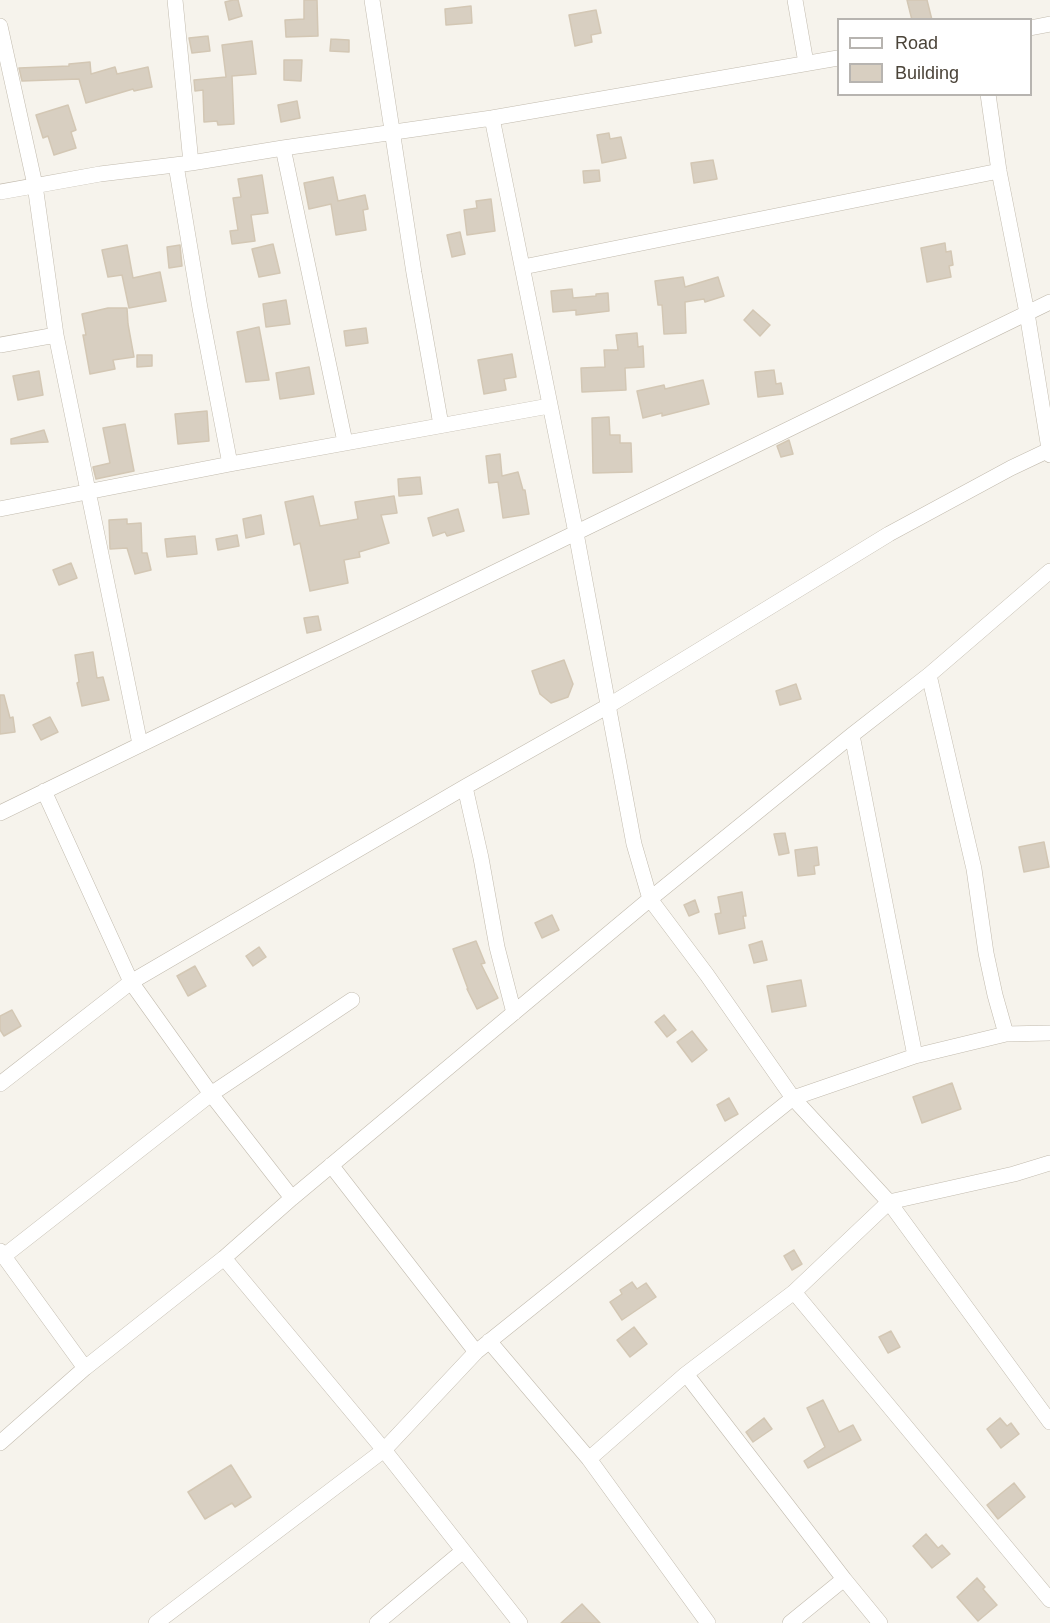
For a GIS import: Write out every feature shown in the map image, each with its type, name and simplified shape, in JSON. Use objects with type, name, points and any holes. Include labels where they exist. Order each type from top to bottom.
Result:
[{"type":"street","points":[[175,0],[184,164],[200,308],[230,464]]},
{"type":"street","points":[[372,0],[414,273],[441,425]]},
{"type":"street","points":[[795,0],[806,63]]},
{"type":"street","points":[[1032,28],[1050,24]]},
{"type":"street","points":[[0,26],[34,185],[56,335],[140,744]]},
{"type":"street","points":[[0,192],[100,174],[184,164],[492,118],[837,58]]},
{"type":"street","points":[[988,96],[999,171],[1027,313],[1050,456]]},
{"type":"street","points":[[492,118],[576,533],[634,844],[650,899],[707,975],[793,1098],[890,1202],[1050,1422]]},
{"type":"street","points":[[283,148],[345,442]]},
{"type":"street","points":[[523,267],[999,171]]},
{"type":"street","points":[[0,813],[1050,302]]},
{"type":"street","points":[[0,345],[56,335]]},
{"type":"street","points":[[0,509],[345,442],[549,406]]},
{"type":"street","points":[[0,1084],[131,982],[608,706],[889,534],[1049,450]]},
{"type":"street","points":[[0,1443],[85,1368],[224,1258],[331,1165],[650,899],[929,675],[1050,571]]},
{"type":"street","points":[[929,675],[974,869],[986,953],[1006,1034]]},
{"type":"street","points":[[852,735],[915,1056]]},
{"type":"street","points":[[465,787],[481,858],[496,947],[514,1013]]},
{"type":"street","points":[[44,791],[131,982],[211,1094],[292,1198]]},
{"type":"street","points":[[85,1368],[2,1254],[211,1094],[351,1000]]},
{"type":"street","points":[[156,1623],[384,1450],[476,1352],[793,1098],[915,1056],[1006,1034],[1050,1033]]},
{"type":"street","points":[[589,1459],[686,1374],[794,1292],[890,1202],[1014,1174],[1050,1163]]},
{"type":"street","points":[[331,1165],[476,1352]]},
{"type":"street","points":[[224,1258],[384,1450],[520,1623]]},
{"type":"street","points":[[794,1292],[1050,1600]]},
{"type":"street","points":[[489,1341],[589,1459],[708,1623]]},
{"type":"street","points":[[686,1374],[880,1623]]},
{"type":"street","points":[[377,1623],[463,1551]]},
{"type":"street","points":[[790,1623],[844,1579]]},
{"type":"building","points":[[238,0],[242,16],[229,20],[225,2]]},
{"type":"building","points":[[304,0],[317,0],[318,36],[286,37],[285,20],[304,19]]},
{"type":"building","points":[[907,0],[927,0],[932,18],[912,18]]},
{"type":"building","points":[[471,6],[472,23],[446,25],[445,9]]},
{"type":"building","points":[[596,10],[601,33],[591,35],[592,42],[575,46],[569,15]]},
{"type":"building","points":[[208,36],[210,51],[192,53],[189,38]]},
{"type":"building","points":[[331,39],[349,40],[349,52],[330,51]]},
{"type":"building","points":[[252,41],[256,74],[232,76],[234,124],[218,125],[217,121],[204,122],[203,90],[195,91],[194,80],[226,77],[222,45]]},
{"type":"building","points":[[284,60],[302,60],[301,81],[284,80]]},
{"type":"building","points":[[90,62],[91,74],[115,67],[117,74],[148,67],[152,87],[134,91],[133,89],[86,103],[79,79],[22,81],[19,68],[69,66],[69,64]]},
{"type":"building","points":[[297,101],[300,118],[281,122],[278,105]]},
{"type":"building","points":[[68,105],[76,130],[71,132],[76,148],[54,155],[48,136],[43,138],[36,115]]},
{"type":"building","points":[[609,133],[610,139],[621,137],[626,158],[602,163],[597,135]]},
{"type":"building","points":[[713,160],[717,179],[694,183],[691,163]]},
{"type":"building","points":[[599,170],[600,181],[584,183],[583,171]]},
{"type":"building","points":[[262,175],[268,213],[251,215],[255,241],[232,244],[230,231],[238,230],[233,198],[241,197],[238,179]]},
{"type":"building","points":[[333,177],[338,201],[365,195],[368,209],[363,210],[366,230],[336,235],[331,204],[309,209],[304,183]]},
{"type":"building","points":[[491,199],[495,231],[467,235],[464,210],[477,208],[476,201]]},
{"type":"building","points":[[460,232],[465,254],[452,257],[447,235]]},
{"type":"building","points":[[945,243],[946,252],[951,251],[953,265],[949,266],[951,277],[927,282],[921,248]]},
{"type":"building","points":[[273,244],[280,273],[259,277],[252,249]]},
{"type":"building","points":[[127,245],[133,278],[160,272],[166,301],[129,308],[122,275],[108,277],[102,250]]},
{"type":"building","points":[[180,245],[182,266],[169,268],[167,247]]},
{"type":"building","points":[[683,277],[685,287],[718,277],[724,296],[705,302],[704,299],[685,302],[686,333],[664,334],[662,305],[658,305],[655,281]]},
{"type":"building","points":[[572,289],[573,298],[608,293],[609,311],[576,315],[576,310],[553,312],[551,291]]},
{"type":"building","points":[[286,300],[290,324],[266,327],[263,304]]},
{"type":"building","points":[[108,308],[127,308],[134,357],[113,360],[115,369],[90,374],[82,314]]},
{"type":"building","points":[[753,310],[770,325],[760,336],[744,320]]},
{"type":"building","points":[[259,327],[269,380],[246,382],[237,332]]},
{"type":"building","points":[[366,328],[368,343],[346,346],[344,331]]},
{"type":"building","points":[[637,333],[638,347],[643,346],[644,367],[625,368],[626,390],[582,392],[581,368],[605,367],[604,350],[618,350],[616,335]]},
{"type":"building","points":[[512,354],[516,377],[504,379],[506,390],[484,394],[478,360]]},
{"type":"building","points":[[137,355],[152,355],[152,366],[137,367]]},
{"type":"building","points":[[309,367],[314,394],[280,399],[276,373]]},
{"type":"building","points":[[774,370],[776,384],[781,383],[783,394],[758,397],[755,372]]},
{"type":"building","points":[[39,371],[43,395],[18,400],[13,376]]},
{"type":"building","points":[[703,380],[709,404],[662,416],[662,413],[643,418],[637,391],[664,385],[665,389]]},
{"type":"building","points":[[207,411],[209,441],[178,444],[175,414]]},
{"type":"building","points":[[609,417],[610,435],[620,435],[620,443],[631,443],[632,472],[593,473],[592,418]]},
{"type":"building","points":[[125,424],[134,471],[96,479],[93,467],[110,463],[103,428]]},
{"type":"building","points":[[44,430],[48,442],[11,444],[11,439]]},
{"type":"building","points":[[789,440],[793,454],[781,457],[777,446]]},
{"type":"building","points":[[500,454],[502,476],[518,472],[523,490],[525,490],[529,514],[503,518],[498,482],[489,483],[486,456]]},
{"type":"building","points":[[420,477],[422,494],[399,496],[398,479]]},
{"type":"building","points":[[313,496],[320,526],[358,519],[355,502],[394,496],[397,513],[381,515],[389,543],[359,552],[360,557],[344,560],[348,583],[310,591],[300,543],[294,545],[285,502]]},
{"type":"building","points":[[458,509],[464,531],[447,536],[445,532],[433,536],[428,518]]},
{"type":"building","points":[[261,515],[264,534],[246,538],[243,519]]},
{"type":"building","points":[[127,519],[127,524],[141,523],[142,553],[147,553],[151,570],[135,574],[127,548],[110,549],[109,520]]},
{"type":"building","points":[[237,535],[239,546],[218,550],[216,539]]},
{"type":"building","points":[[195,536],[197,554],[167,557],[165,539]]},
{"type":"building","points":[[71,563],[77,578],[59,585],[53,570]]},
{"type":"building","points":[[318,616],[321,630],[307,633],[304,618]]},
{"type":"building","points":[[93,652],[97,678],[103,677],[109,700],[82,706],[77,683],[79,682],[75,655]]},
{"type":"building","points":[[564,660],[573,684],[568,697],[551,703],[540,694],[532,671]]},
{"type":"building","points":[[796,684],[801,699],[780,705],[776,691]]},
{"type":"building","points":[[0,695],[4,695],[10,718],[13,717],[15,732],[0,734]]},
{"type":"building","points":[[50,717],[58,732],[41,740],[33,725]]},
{"type":"building","points":[[785,833],[789,853],[779,855],[774,834]]},
{"type":"building","points":[[1044,842],[1049,867],[1024,872],[1019,847]]},
{"type":"building","points":[[817,847],[819,865],[814,866],[815,874],[798,876],[795,850]]},
{"type":"building","points":[[742,892],[746,916],[743,916],[745,928],[719,934],[715,914],[721,913],[718,897]]},
{"type":"building","points":[[695,900],[699,912],[689,916],[684,905]]},
{"type":"building","points":[[552,915],[559,930],[542,938],[535,923]]},
{"type":"building","points":[[476,941],[485,963],[481,964],[498,998],[477,1009],[467,989],[453,949]]},
{"type":"building","points":[[762,941],[767,960],[754,963],[749,945]]},
{"type":"building","points":[[259,947],[266,957],[253,966],[246,956]]},
{"type":"building","points":[[195,966],[206,986],[188,996],[177,976]]},
{"type":"building","points":[[801,980],[806,1006],[772,1012],[767,986]]},
{"type":"building","points":[[12,1010],[21,1026],[4,1036],[0,1030],[0,1016]]},
{"type":"building","points":[[664,1015],[676,1030],[667,1037],[655,1022]]},
{"type":"building","points":[[692,1031],[707,1050],[692,1062],[677,1042]]},
{"type":"building","points":[[952,1083],[961,1109],[922,1123],[913,1097]]},
{"type":"building","points":[[729,1098],[738,1114],[725,1121],[717,1105]]},
{"type":"building","points":[[794,1250],[802,1264],[792,1270],[784,1256]]},
{"type":"building","points":[[632,1282],[637,1289],[646,1283],[656,1297],[622,1320],[610,1302],[622,1294],[620,1290]]},
{"type":"building","points":[[634,1327],[647,1344],[630,1357],[617,1340]]},
{"type":"building","points":[[891,1331],[900,1347],[888,1353],[879,1337]]},
{"type":"building","points":[[823,1400],[839,1432],[853,1425],[861,1440],[808,1468],[804,1461],[825,1447],[807,1408]]},
{"type":"building","points":[[764,1418],[772,1429],[753,1442],[746,1432]]},
{"type":"building","points":[[1000,1418],[1007,1426],[1011,1423],[1019,1434],[1001,1448],[987,1429]]},
{"type":"building","points":[[231,1465],[251,1497],[235,1507],[232,1503],[205,1519],[188,1492]]},
{"type":"building","points":[[1014,1483],[1025,1497],[998,1519],[987,1505]]},
{"type":"building","points":[[926,1534],[938,1548],[942,1545],[950,1554],[932,1568],[913,1546]]},
{"type":"building","points":[[977,1578],[997,1605],[978,1621],[957,1597]]},
{"type":"building","points":[[582,1604],[600,1623],[561,1623]]}]
